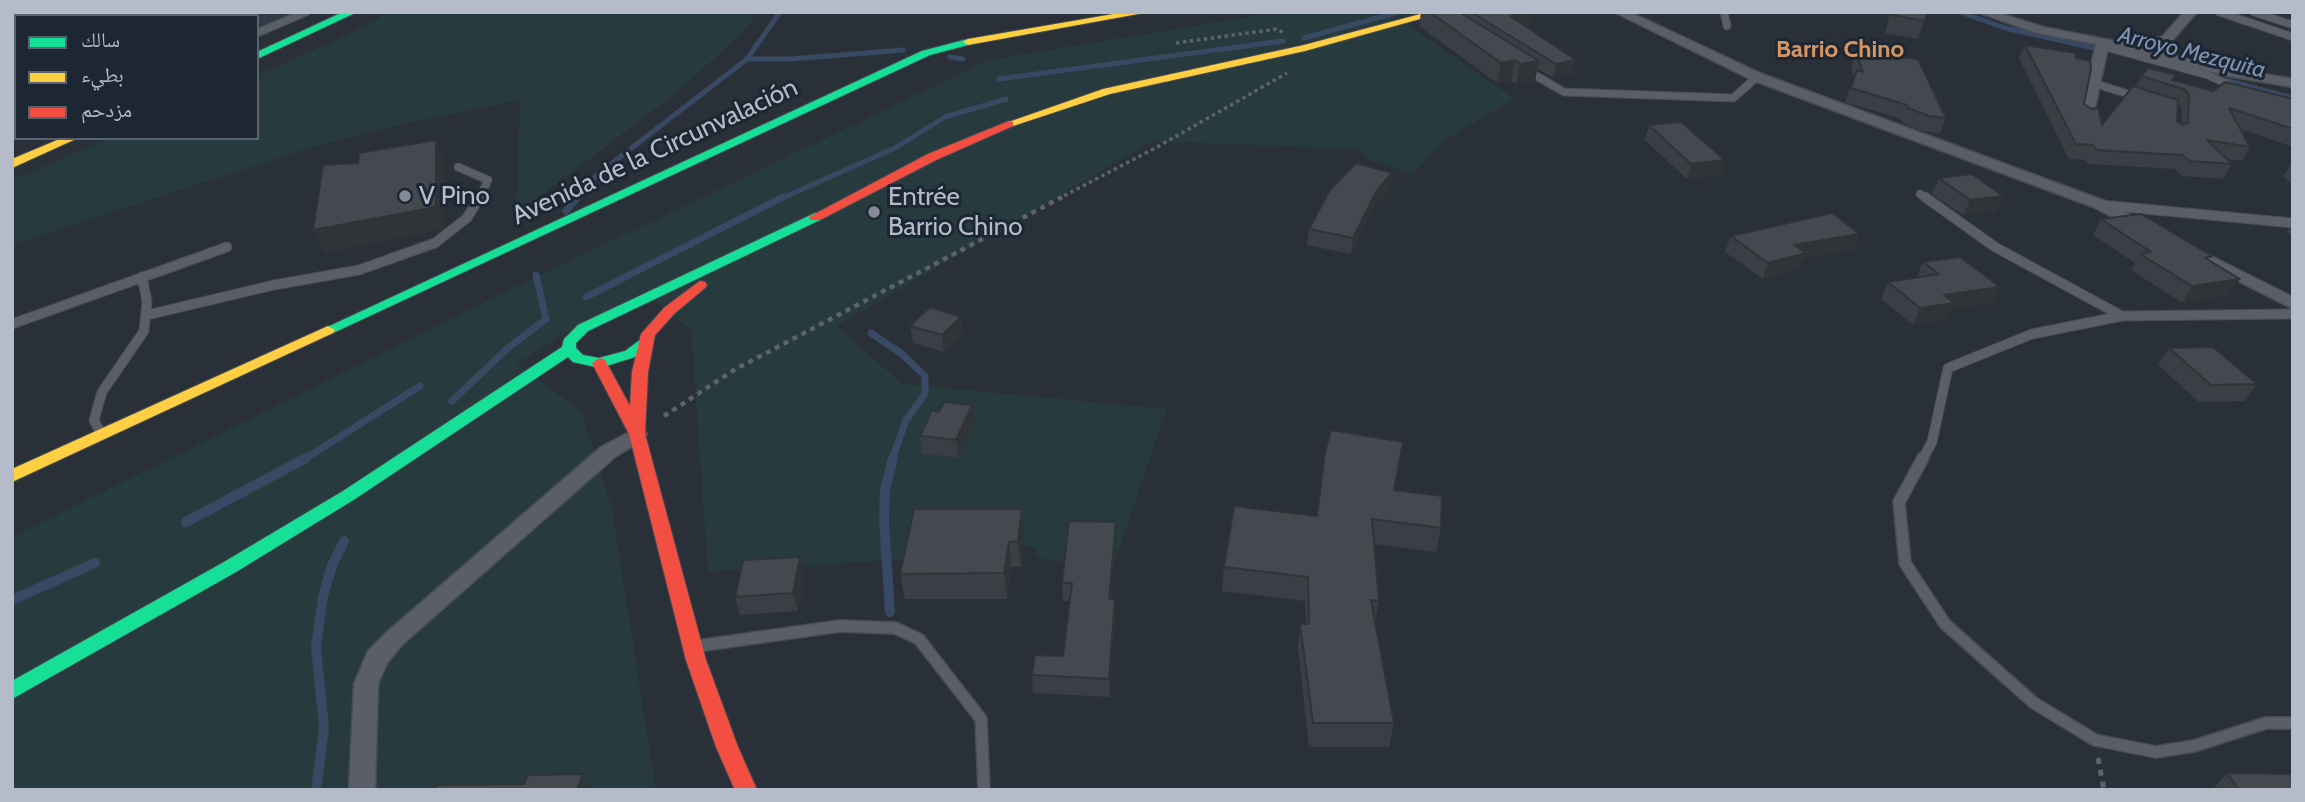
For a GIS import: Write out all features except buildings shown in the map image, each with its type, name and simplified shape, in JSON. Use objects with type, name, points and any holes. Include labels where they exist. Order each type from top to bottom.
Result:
[{"type":"street","points":[[259,55],[352,12]]},
{"type":"street","name":"Avenida de la Circunvalación","points":[[12,476],[926,53],[985,37],[1144,12]]},
{"type":"street","points":[[1620,12],[1757,77],[2099,204],[2293,304]]},
{"type":"street","points":[[1983,12],[2034,28],[2103,44],[2119,45],[2166,40],[2191,12]]},
{"type":"street","points":[[607,319],[932,157],[1026,117],[1118,88],[1442,15]]},
{"type":"street","points":[[2086,117],[2103,44]]},
{"type":"street","points":[[2119,45],[2228,72],[2293,83]]},
{"type":"street","points":[[12,164],[67,140]]},
{"type":"street","points":[[570,372],[596,362],[630,354],[687,295],[754,248]]},
{"type":"street","points":[[12,691],[230,567],[349,495],[569,349],[574,335],[594,322],[632,318],[647,327],[637,434]]},
{"type":"street","points":[[569,349],[578,359],[596,362]]},
{"type":"street","points":[[596,362],[637,434],[693,646],[727,747],[746,790]]},
{"type":"street","points":[[441,435],[547,383]]},
{"type":"street","points":[[362,790],[366,684],[377,658],[395,638],[608,452],[637,434]]},
{"type":"lane","points":[[259,32],[306,12]]},
{"type":"lane","points":[[1724,12],[1727,26]]},
{"type":"lane","points":[[2218,12],[2293,37]]},
{"type":"lane","points":[[2254,12],[2293,24]]},
{"type":"lane","points":[[2103,44],[2207,75],[2240,90]]},
{"type":"lane","points":[[1515,63],[1564,92],[1732,98],[1757,77]]},
{"type":"lane","points":[[2093,83],[2148,100]]},
{"type":"lane","points":[[147,315],[282,283],[359,270],[435,243],[467,218],[487,187],[488,180],[458,167]]},
{"type":"lane","points":[[1920,194],[1995,247],[2122,316]]},
{"type":"lane","points":[[2099,204],[2293,223]]},
{"type":"lane","points":[[12,324],[227,247]]},
{"type":"lane","points":[[101,434],[94,420],[102,392],[144,331],[147,315],[142,277]]},
{"type":"lane","points":[[2293,314],[2122,316],[2032,334],[1948,368],[1932,442],[1899,502],[1905,563],[1945,624],[2034,703],[2095,740],[2156,752],[2194,746],[2266,723],[2293,723]]},
{"type":"lane","points":[[693,646],[841,626],[895,628],[919,639],[981,719],[984,790]]},
{"type":"path","points":[[1176,43],[1277,29],[1289,36]]},
{"type":"path","points":[[637,434],[734,370],[1159,146],[1292,70]]},
{"type":"path","points":[[2095,740],[2104,790]]},
{"type":"shaded area","points":[[12,12],[313,12],[259,35],[259,14],[14,14],[12,140]]},
{"type":"green space","points":[[390,12],[758,12],[744,31],[674,95],[516,214],[520,100],[381,129],[313,147],[12,245],[12,180],[105,140],[259,140],[259,74],[332,42]]},
{"type":"green space","points":[[1278,12],[1424,12],[1397,17],[1515,99],[1446,139],[1412,175],[1374,161],[1356,149],[1153,141],[837,326],[902,384],[1167,409],[1112,569],[1037,558],[1034,547],[934,528],[906,559],[708,572],[691,330],[643,292],[555,339],[517,364],[581,411],[612,509],[656,790],[12,790],[12,537],[519,285],[989,60]]},
{"type":"waterway","points":[[747,59],[780,12]]},
{"type":"waterway","points":[[1304,38],[1399,12]]},
{"type":"waterway","name":"Arroyo Mezquita","points":[[1960,12],[2005,28],[2103,50]]},
{"type":"waterway","points":[[999,79],[1283,41]]},
{"type":"waterway","points":[[747,59],[791,59],[903,50]]},
{"type":"waterway","points":[[950,57],[963,59]]},
{"type":"waterway","points":[[576,199],[598,174],[747,59]]},
{"type":"waterway","name":"Arroyo Mezquita","points":[[2214,77],[2293,98]]},
{"type":"waterway","points":[[780,199],[895,148],[945,117],[1006,99]]},
{"type":"waterway","points":[[566,211],[578,197]]},
{"type":"waterway","points":[[586,297],[783,197]]},
{"type":"waterway","points":[[452,401],[508,348],[546,319],[536,275]]},
{"type":"waterway","points":[[871,333],[902,354],[925,376],[925,394],[906,420],[892,460]]},
{"type":"waterway","points":[[303,460],[420,386]]},
{"type":"waterway","points":[[186,522],[306,458]]},
{"type":"waterway","points":[[890,612],[884,521],[885,490],[893,458]]},
{"type":"waterway","points":[[316,790],[324,728],[316,647],[323,596],[332,566],[344,541]]},
{"type":"waterway","points":[[12,600],[95,563]]},
{"type":"traffic: fast","points":[[259,55],[352,12]]},
{"type":"traffic: fast","points":[[328,330],[926,53],[968,42]]},
{"type":"traffic: fast","points":[[645,343],[630,354],[600,363],[578,359],[569,349],[569,342],[583,328],[815,217]]},
{"type":"traffic: fast","points":[[12,691],[230,567],[349,495],[569,349]]},
{"type":"traffic: slow","points":[[968,42],[1144,12]]},
{"type":"traffic: slow","points":[[1009,124],[1107,91],[1305,48],[1440,12]]},
{"type":"traffic: slow","points":[[12,164],[67,140]]},
{"type":"traffic: slow","points":[[12,476],[328,330]]},
{"type":"traffic: jam","points":[[815,217],[932,157],[1009,124]]},
{"type":"traffic: jam","points":[[637,434],[640,372],[648,334],[670,310],[700,285]]},
{"type":"traffic: jam","points":[[600,363],[637,434],[696,660],[727,747],[746,790]]},
{"type":"place","name":"V Pino","points":[[405,196]]},
{"type":"place","name":"Entrée Barrio Chino","points":[[874,212]]},
{"type":"district","name":"Barrio Chino","points":[[1840,50]]}]
